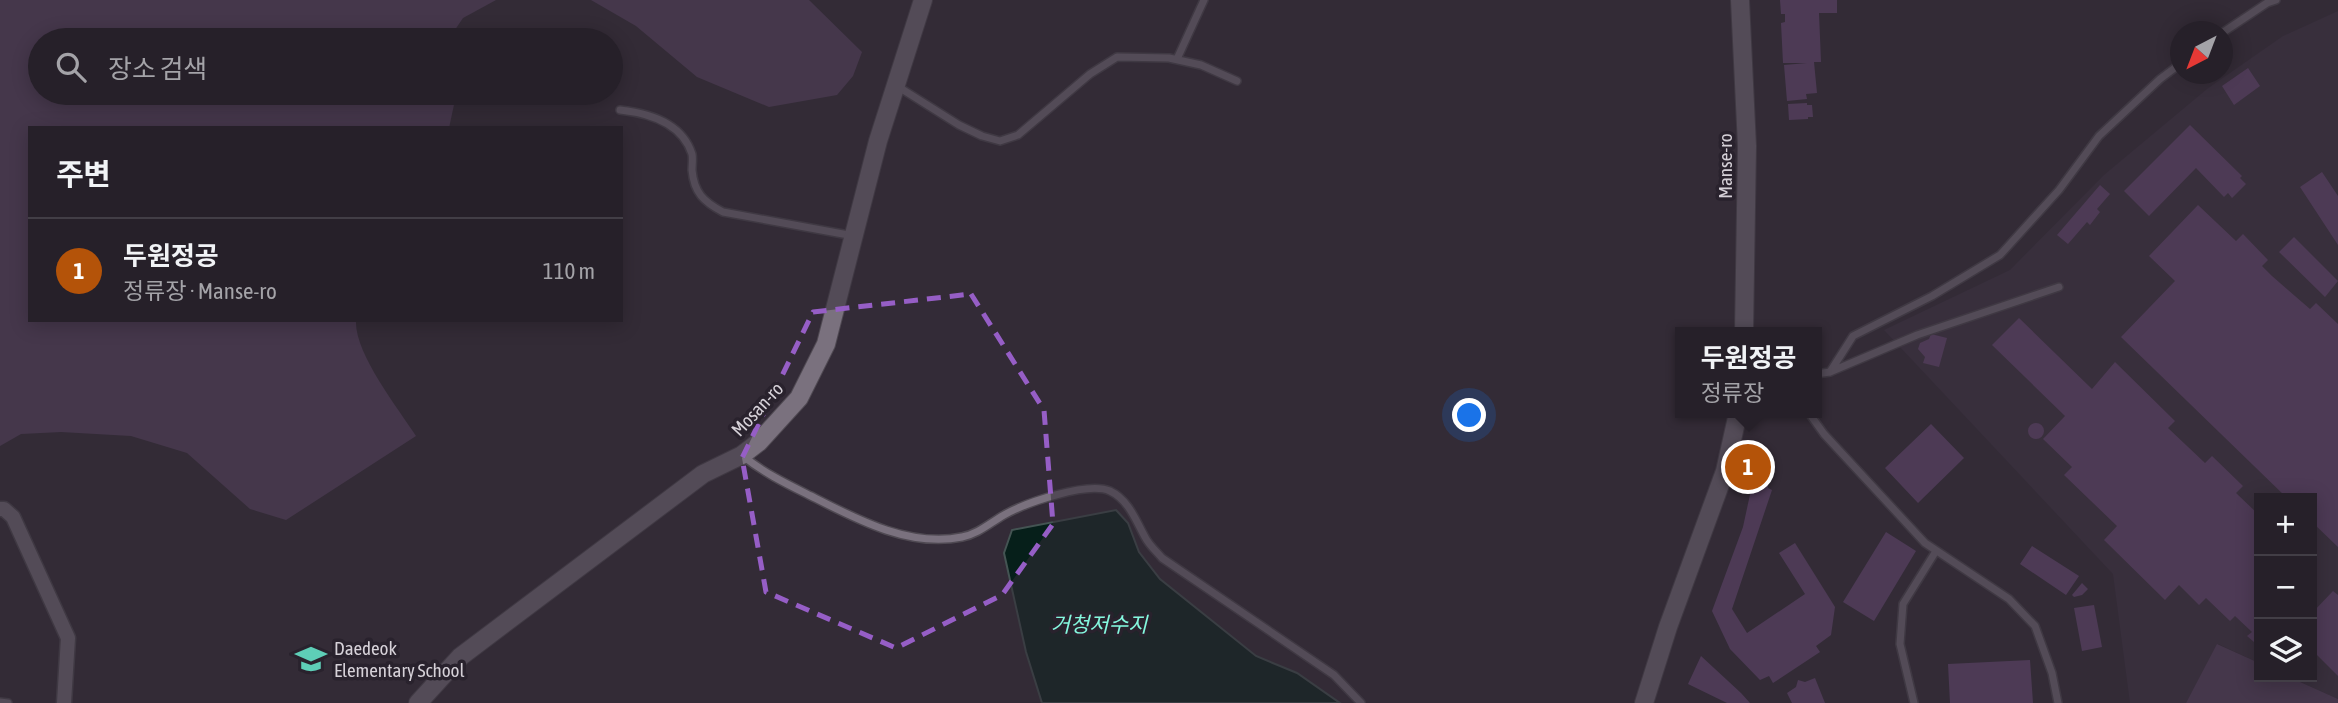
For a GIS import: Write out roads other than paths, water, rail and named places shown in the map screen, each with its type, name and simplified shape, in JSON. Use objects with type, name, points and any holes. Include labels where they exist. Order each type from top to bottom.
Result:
[{"type":"street","name":"Mosan-ro","points":[[418,703],[460,657],[703,474],[742,455],[759,442],[799,398],[826,344],[878,141],[923,0]]},
{"type":"street","name":"Manse-ro","points":[[1740,0],[1747,146],[1744,327]]},
{"type":"street","points":[[1644,703],[1668,627],[1725,471],[1737,418]]},
{"type":"street","points":[[0,509],[13,517],[68,638],[64,703]]},
{"type":"lane","points":[[1177,59],[1204,0]]},
{"type":"lane","points":[[2233,26],[2276,0]]},
{"type":"lane","points":[[896,86],[959,125],[1000,141],[1018,135],[1090,74],[1117,57],[1177,59],[1201,65],[1237,80]]},
{"type":"lane","points":[[1830,372],[1853,336],[1932,296],[2000,255],[2059,190],[2099,136],[2170,72]]},
{"type":"lane","points":[[620,110],[641,112],[663,121],[682,137],[692,155],[695,188],[705,202],[723,212],[855,236]]},
{"type":"lane","points":[[1822,373],[1917,335],[2059,287]]},
{"type":"lane","points":[[1812,418],[1824,435],[1925,543],[2009,599],[2035,626],[2052,673],[2058,703]]},
{"type":"lane","points":[[742,455],[763,472],[858,521],[934,540],[963,537],[985,529],[1019,508],[1049,497],[1083,489],[1110,491],[1126,503],[1146,540],[1162,558],[1334,676],[1361,703]]},
{"type":"lane","points":[[1914,703],[1899,644],[1903,604],[1936,551]]},
{"type":"lane","points":[[0,702],[8,703]]},
{"type":"water","name":"거청저수지","points":[[1116,510],[1128,523],[1139,552],[1160,579],[1256,656],[1297,673],[1340,703],[1042,703],[1026,652],[1004,553],[1012,530]]},
{"type":"place","name":"두원정공","points":[[1748,467]]},
{"type":"place","name":"Daedeok Elementary School","points":[[311,659]]}]
